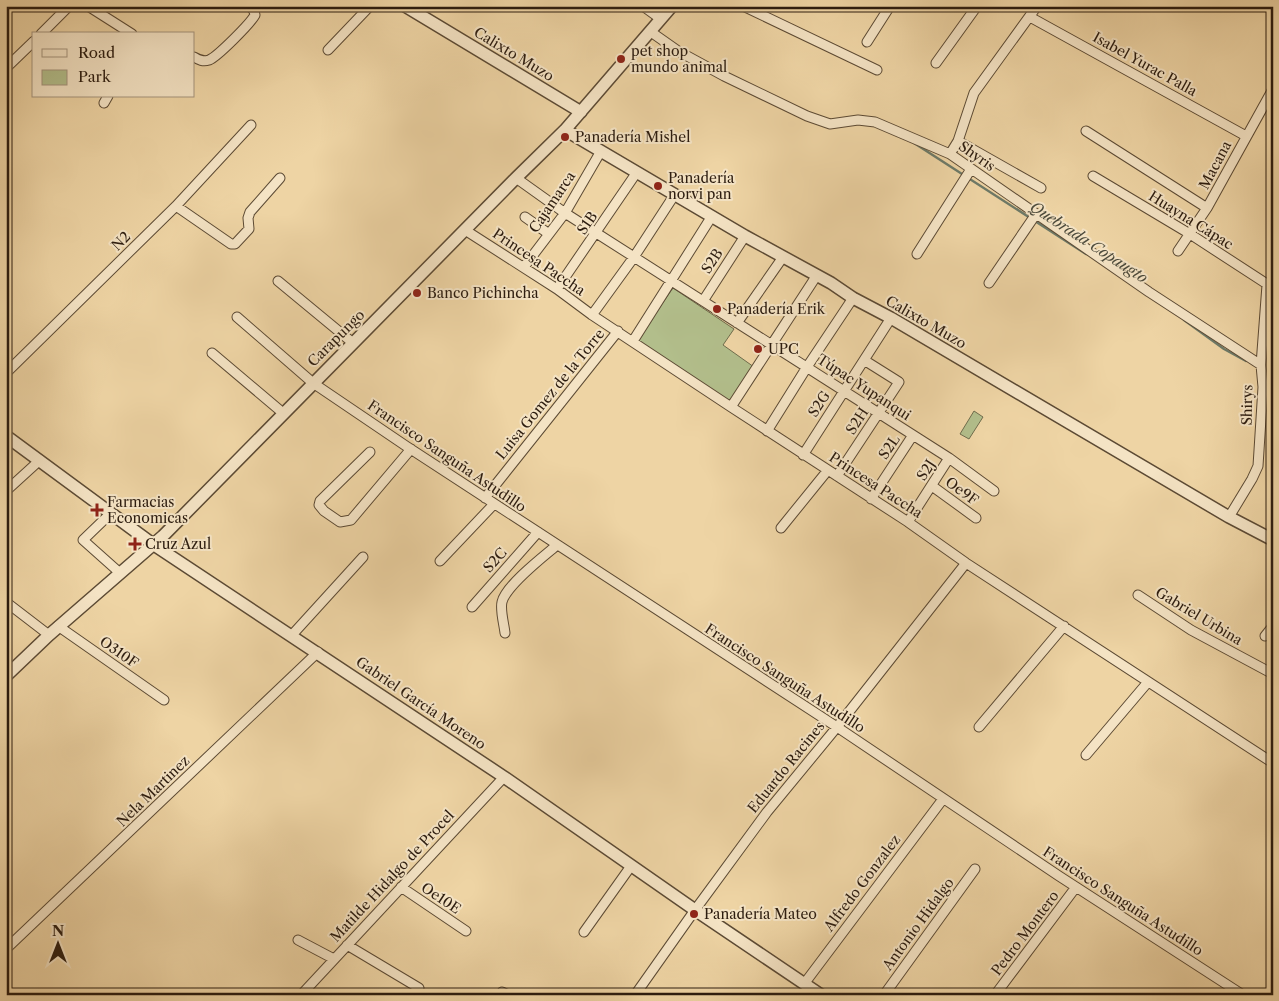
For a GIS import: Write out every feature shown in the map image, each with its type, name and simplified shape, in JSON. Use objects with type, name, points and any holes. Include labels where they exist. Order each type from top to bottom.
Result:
[{"type":"street","points":[[43,32],[69,6]]},
{"type":"street","points":[[88,6],[129,32]]},
{"type":"street","points":[[195,58],[201,61],[210,60],[250,24],[255,15],[254,10],[250,6]]},
{"type":"street","points":[[328,50],[370,6]]},
{"type":"street","name":"Calixto Muzo","points":[[405,6],[581,112]]},
{"type":"street","points":[[643,6],[661,19]]},
{"type":"street","name":"Carapungo","points":[[6,676],[58,626],[154,545],[565,130],[672,6]]},
{"type":"street","points":[[744,6],[877,70]]},
{"type":"street","points":[[867,42],[890,6]]},
{"type":"street","points":[[936,64],[978,6]]},
{"type":"street","points":[[950,154],[958,141],[974,92],[1033,10]]},
{"type":"street","name":"Isabel Yurac Palla","points":[[1033,10],[1246,136]]},
{"type":"street","name":"Shyris","points":[[650,32],[724,76],[806,116],[830,124],[858,120],[875,122],[950,154],[1149,292],[1261,365]]},
{"type":"street","points":[[6,68],[32,43]]},
{"type":"street","name":"Macana","points":[[1178,251],[1207,208],[1273,89]]},
{"type":"street","name":"N2","points":[[6,373],[176,206],[251,125]]},
{"type":"street","name":"Calixto Muzo","points":[[565,130],[745,236],[891,318],[1229,517],[1273,540]]},
{"type":"street","points":[[1086,131],[1207,208]]},
{"type":"street","points":[[958,141],[1041,188]]},
{"type":"street","name":"Cajamarca","points":[[524,267],[565,213],[601,151]]},
{"type":"street","points":[[917,254],[971,169]]},
{"type":"street","name":"S1B","points":[[557,289],[637,172]]},
{"type":"street","name":"Huayna Cápac","points":[[1093,176],[1190,234],[1270,286]]},
{"type":"street","points":[[176,206],[231,244],[235,244],[249,229],[248,218],[250,212],[280,178]]},
{"type":"street","name":"Túpac Yupanqui","points":[[516,178],[565,213],[950,458],[994,491]]},
{"type":"street","points":[[592,315],[634,257],[675,194]]},
{"type":"street","points":[[989,283],[1036,214]]},
{"type":"street","points":[[633,340],[712,216]]},
{"type":"street","points":[[526,217],[548,234]]},
{"type":"street","name":"Princesa Paccha","points":[[465,230],[557,289],[592,315],[633,340],[731,408],[908,522],[1273,763]]},
{"type":"street","name":"S2B","points":[[703,301],[745,236]]},
{"type":"street","points":[[737,323],[783,257]]},
{"type":"street","points":[[731,408],[817,275]]},
{"type":"street","points":[[278,281],[353,343]]},
{"type":"street","name":"Shirys","points":[[1229,517],[1258,466],[1263,387],[1261,365],[1270,286]]},
{"type":"street","points":[[767,431],[853,298]]},
{"type":"street","name":"Francisco Sanguña Astudillo","points":[[237,317],[313,383],[411,450],[837,727],[1076,887],[1243,995]]},
{"type":"street","name":"S2G","points":[[803,455],[891,318]]},
{"type":"street","name":"Luisa Gomez de la Torre","points":[[485,498],[618,331]]},
{"type":"street","points":[[212,353],[283,414]]},
{"type":"street","name":"S2H","points":[[837,476],[899,382],[864,360]]},
{"type":"street","points":[[1263,387],[1273,392]]},
{"type":"street","name":"S2L","points":[[871,498],[913,435]]},
{"type":"street","name":"Gabriel García Moreno","points":[[6,436],[154,545],[504,777],[694,910],[821,995]]},
{"type":"street","points":[[370,452],[320,501],[319,505],[324,511],[340,522],[351,520],[411,450]]},
{"type":"street","name":"S2J","points":[[908,522],[950,458]]},
{"type":"street","points":[[6,491],[40,460]]},
{"type":"street","points":[[781,528],[828,470]]},
{"type":"street","name":"Oe9F","points":[[932,486],[976,518]]},
{"type":"street","points":[[440,561],[494,504]]},
{"type":"street","points":[[111,513],[83,540],[120,573]]},
{"type":"street","name":"S2C","points":[[472,607],[538,532]]},
{"type":"street","points":[[505,633],[501,604],[504,597],[523,575],[557,545]]},
{"type":"street","points":[[292,635],[363,557]]},
{"type":"street","name":"Eduardo Racines","points":[[635,995],[694,910],[767,812],[837,727],[966,562]]},
{"type":"street","name":"Gabriel Urbina","points":[[1138,595],[1191,630],[1273,674]]},
{"type":"street","points":[[6,602],[49,635]]},
{"type":"street","name":"O310F","points":[[58,626],[164,700]]},
{"type":"street","points":[[979,727],[1064,626]]},
{"type":"street","points":[[1265,636],[1273,626]]},
{"type":"street","name":"Nela Martinez","points":[[6,949],[318,652]]},
{"type":"street","points":[[1086,755],[1148,682]]},
{"type":"street","name":"Matilde Hidalgo de Procel","points":[[301,995],[504,777]]},
{"type":"street","name":"Alfredo Gonzalez","points":[[804,984],[943,799]]},
{"type":"street","points":[[584,932],[631,866]]},
{"type":"street","name":"Antonio Hidalgo","points":[[884,995],[975,869]]},
{"type":"street","name":"Oe10E","points":[[401,887],[466,931]]},
{"type":"street","name":"Pedro Montero","points":[[995,995],[1076,887]]},
{"type":"street","points":[[298,940],[334,959]]},
{"type":"street","points":[[347,945],[419,988]]},
{"type":"green space","points":[[673,288],[734,329],[723,345],[754,367],[730,402],[637,340]]},
{"type":"green space","points":[[974,411],[983,417],[969,439],[960,434]]},
{"type":"waterway","name":"Quebrada Copaugto","points":[[914,143],[1086,254]]},
{"type":"waterway","name":"Quebrada Copaugto","points":[[1184,320],[1224,349],[1246,361]]},
{"type":"waterway","name":"Quebrada Copaugto","points":[[1265,370],[1273,375]]},
{"type":"place","name":"pet shop mundo animal","points":[[621,59]]},
{"type":"place","name":"Panadería Mishel","points":[[565,137]]},
{"type":"place","name":"Panadería norvi pan","points":[[658,186]]},
{"type":"place","name":"Banco Pichincha","points":[[417,293]]},
{"type":"place","name":"Panadería Erik","points":[[717,309]]},
{"type":"place","name":"UPC","points":[[758,349]]},
{"type":"place","name":"Farmacias Economicas","points":[[97,510]]},
{"type":"place","name":"Cruz Azul","points":[[135,544]]},
{"type":"place","name":"Panadería Mateo","points":[[694,914]]}]
